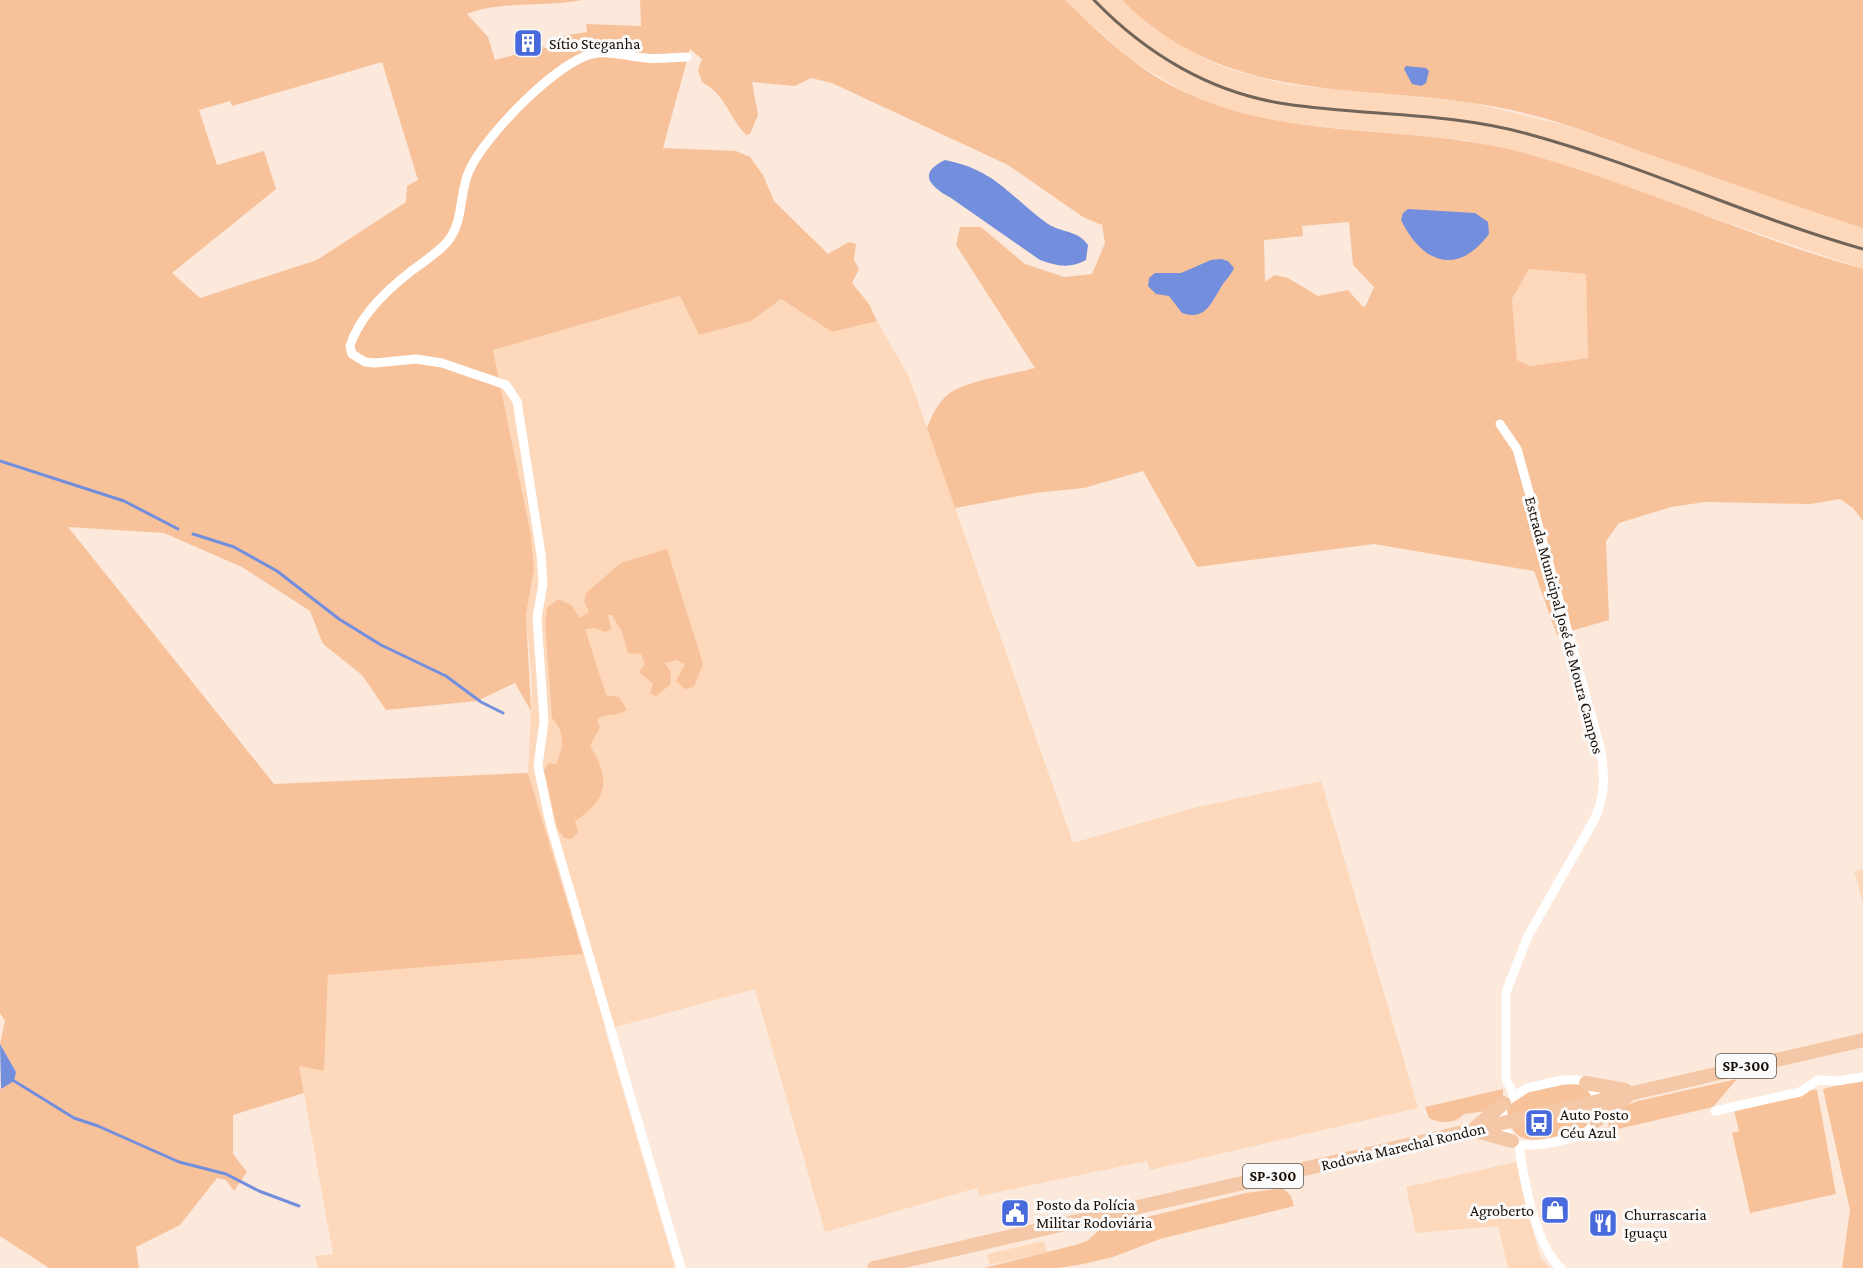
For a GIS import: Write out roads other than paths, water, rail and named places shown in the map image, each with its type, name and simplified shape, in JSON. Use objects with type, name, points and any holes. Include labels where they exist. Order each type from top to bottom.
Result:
[{"type":"main road","name":"Rodovia Marechal Rondon","points":[[874,1268],[1863,1040]]},
{"type":"main road","points":[[1586,1083],[1636,1092]]},
{"type":"main road","points":[[1596,1121],[1636,1092]]},
{"type":"main road","points":[[1471,1130],[1509,1099]]},
{"type":"main road","points":[[1471,1130],[1516,1143]]},
{"type":"street","points":[[681,1268],[539,779],[539,753],[544,709],[537,618],[543,584],[541,554],[517,401],[506,385],[430,360],[365,362],[352,354],[350,346],[367,317],[390,288],[452,237],[466,180],[478,154],[526,100],[563,67],[578,58],[598,53],[651,59],[687,57]]},
{"type":"street","name":"Estrada Municipal José de Moura Campos","points":[[1500,424],[1517,449],[1600,747],[1605,784],[1601,806],[1528,936],[1506,992],[1503,1015],[1509,1099],[1503,1123]]},
{"type":"street","points":[[1715,1111],[1800,1092],[1818,1080],[1838,1081],[1863,1077]]},
{"type":"street","points":[[1509,1099],[1527,1088],[1563,1080],[1578,1080],[1586,1083],[1597,1101],[1596,1121],[1580,1136],[1535,1145],[1516,1143]]},
{"type":"street","points":[[1503,1123],[1516,1143],[1548,1255],[1560,1268]]},
{"type":"water","points":[[1406,66],[1426,68],[1429,71],[1426,83],[1421,86],[1412,84],[1404,69]]},
{"type":"water","points":[[945,160],[962,164],[990,177],[1048,224],[1080,237],[1088,245],[1086,260],[1075,265],[1063,266],[1040,260],[938,189],[933,185],[929,175],[936,165]]},
{"type":"water","points":[[1408,209],[1475,213],[1488,222],[1489,234],[1477,248],[1465,256],[1453,260],[1441,259],[1430,255],[1409,235],[1401,220],[1403,213]]},
{"type":"water","points":[[1211,260],[1228,261],[1234,268],[1203,312],[1190,315],[1182,313],[1169,296],[1156,294],[1148,286],[1149,278],[1155,273],[1181,273]]},
{"type":"water","points":[[0,1044],[16,1072],[14,1081],[1,1089]]},
{"type":"waterway","points":[[0,461],[124,501],[178,529]]},
{"type":"waterway","points":[[193,534],[234,547],[277,571],[339,619],[381,645],[446,676],[481,702],[503,713]]},
{"type":"waterway","points":[[11,1079],[74,1118],[98,1126],[179,1162],[226,1174],[259,1191],[299,1206]]},
{"type":"railway","points":[[1094,0],[1114,20],[1158,54],[1181,68],[1232,91],[1286,104],[1438,118],[1528,134],[1863,249]]},
{"type":"place","name":"Sítio Steganha","points":[[528,43]]},
{"type":"place","name":"Auto Posto Céu Azul","points":[[1539,1123]]},
{"type":"place","name":"Agroberto","points":[[1555,1210]]},
{"type":"place","name":"Posto da Polícia Militar Rodoviária","points":[[1015,1213]]},
{"type":"place","name":"Churrascaria Iguaçu","points":[[1603,1223]]}]
